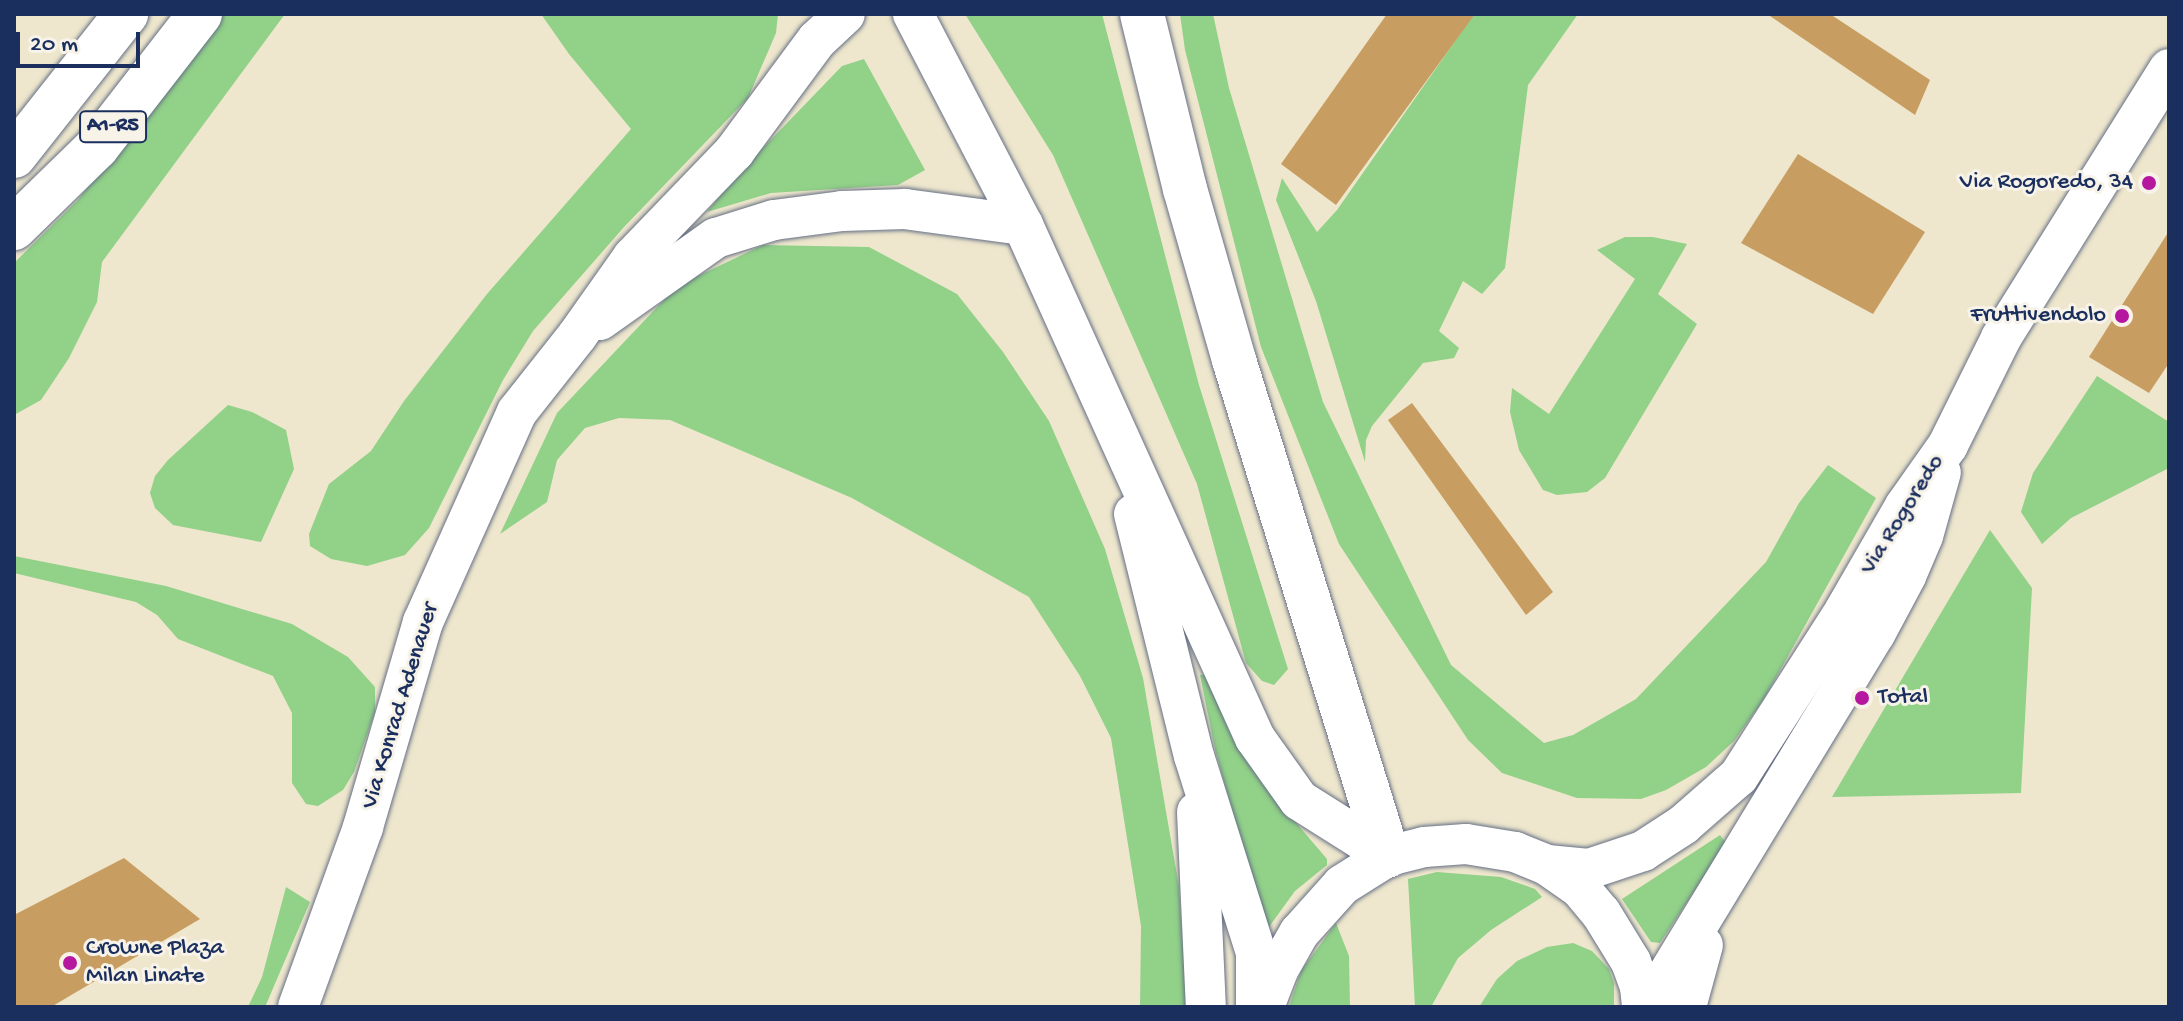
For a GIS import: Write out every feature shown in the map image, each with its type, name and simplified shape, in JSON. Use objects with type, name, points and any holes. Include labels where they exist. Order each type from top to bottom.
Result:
[{"type":"highway","name":"A1-R5","points":[[14,156],[126,14]]},
{"type":"highway","name":"A1-R5","points":[[14,228],[97,147],[200,14]]},
{"type":"highway","points":[[1142,14],[1185,189],[1234,360],[1388,856]]},
{"type":"street","name":"Via Konrad Adenauer","points":[[298,1007],[363,827],[423,622],[517,412],[577,336],[633,257],[734,152],[817,40],[845,14]]},
{"type":"street","points":[[913,14],[1023,225],[1255,738],[1299,800],[1388,856]]},
{"type":"street","points":[[1948,445],[2001,338],[2169,69]]},
{"type":"street","name":"Via Konrad Adenauer","points":[[577,336],[716,238],[774,220],[842,211],[905,209],[1023,225]]},
{"type":"street","points":[[1096,383],[1152,578],[1194,756],[1256,953],[1262,1003]]},
{"type":"street","name":"Via Rogoredo","points":[[1547,865],[1589,869],[1643,851],[1683,825],[1739,776],[1845,610],[1905,506],[1948,445]]},
{"type":"street","name":"Via Rogoredo","points":[[1648,1007],[1715,901],[1906,576],[1923,536],[1948,445]]},
{"type":"street","points":[[1194,756],[1206,1007]]},
{"type":"street","points":[[1262,1003],[1288,952],[1324,902],[1364,870],[1388,856],[1466,844],[1498,848],[1547,865],[1579,887],[1601,913],[1631,962],[1642,1007]]},
{"type":"street","points":[[1686,1007],[1715,901]]},
{"type":"green space","points":[[224,14],[285,14],[102,262],[97,302],[69,358],[41,400],[14,415],[14,263],[77,201]]},
{"type":"green space","points":[[541,14],[778,14],[776,33],[748,98],[624,227],[533,331],[503,380],[429,528],[405,555],[367,566],[331,559],[310,546],[309,534],[329,484],[371,451],[404,401],[487,294],[631,129],[569,54]]},
{"type":"green space","points":[[965,14],[1102,14],[1199,385],[1288,669],[1274,685],[1262,681],[1246,663],[1197,484],[1053,155]]},
{"type":"green space","points":[[1180,14],[1213,14],[1229,88],[1323,402],[1451,665],[1544,743],[1573,735],[1636,699],[1766,562],[1799,503],[1828,465],[1876,498],[1764,699],[1734,741],[1706,767],[1666,790],[1641,799],[1577,798],[1502,773],[1468,740],[1339,544],[1261,347],[1185,50]]},
{"type":"green space","points":[[1474,14],[1578,14],[1528,85],[1505,268],[1482,294],[1463,281],[1439,331],[1459,348],[1454,358],[1423,363],[1372,426],[1366,440],[1365,462],[1316,301],[1276,200],[1282,178],[1317,232],[1337,210]]},
{"type":"green space","points":[[864,59],[925,170],[898,185],[771,193],[707,212],[735,177],[842,66]]},
{"type":"green space","points":[[1625,237],[1653,237],[1687,244],[1658,294],[1697,324],[1605,478],[1587,492],[1557,495],[1543,490],[1519,450],[1510,412],[1512,388],[1549,414],[1635,279],[1597,250]]},
{"type":"green space","points":[[763,245],[869,247],[957,294],[1003,352],[1049,421],[1105,549],[1143,678],[1179,887],[1187,1007],[1140,1007],[1141,926],[1111,738],[1080,676],[1029,597],[852,498],[670,420],[619,418],[585,428],[557,460],[547,502],[500,534],[557,413],[677,286]]},
{"type":"green space","points":[[2097,376],[2169,422],[2169,468],[2071,518],[2042,544],[2021,512],[2033,473]]},
{"type":"green space","points":[[228,405],[252,412],[286,430],[294,469],[261,542],[173,525],[155,508],[150,493],[155,476],[168,460]]},
{"type":"green space","points":[[1990,530],[2032,588],[2021,793],[1832,797]]},
{"type":"green space","points":[[14,556],[166,586],[292,624],[348,657],[375,687],[375,712],[354,772],[343,790],[318,806],[306,804],[292,783],[292,713],[273,676],[178,639],[157,615],[136,602],[14,573]]},
{"type":"green space","points":[[1209,674],[1235,739],[1262,783],[1327,859],[1327,865],[1295,891],[1269,927],[1252,882],[1215,749],[1200,675]]},
{"type":"green space","points":[[1720,835],[1726,843],[1660,943],[1651,942],[1622,899]]},
{"type":"green space","points":[[1437,872],[1501,877],[1535,889],[1542,897],[1491,930],[1458,958],[1431,1007],[1415,1007],[1408,879]]},
{"type":"green space","points":[[286,887],[310,902],[265,1007],[248,1007],[262,977]]},
{"type":"green space","points":[[1336,923],[1349,956],[1350,1007],[1289,1007],[1301,971]]},
{"type":"green space","points":[[1573,943],[1592,951],[1609,969],[1614,983],[1614,1007],[1479,1007],[1497,979],[1517,961],[1547,947]]},
{"type":"building","points":[[1387,14],[1475,14],[1336,205],[1281,164]]},
{"type":"building","points":[[1767,14],[1830,14],[1930,80],[1915,115]]},
{"type":"building","points":[[1798,154],[1925,232],[1873,314],[1741,243]]},
{"type":"building","points":[[2169,231],[2169,363],[2149,393],[2089,357]]},
{"type":"building","points":[[1412,403],[1553,592],[1526,615],[1388,420]]},
{"type":"building","name":"Crowne Plaza Milan Linate","points":[[124,858],[200,919],[51,1007],[14,1007],[14,915]]},
{"type":"place","name":"Via Rogoredo, 34","points":[[2149,183]]},
{"type":"place","name":"Fruttivendolo","points":[[2122,316]]},
{"type":"place","name":"Total","points":[[1862,698]]},
{"type":"place","name":"Crowne Plaza Milan Linate","points":[[70,963]]}]
